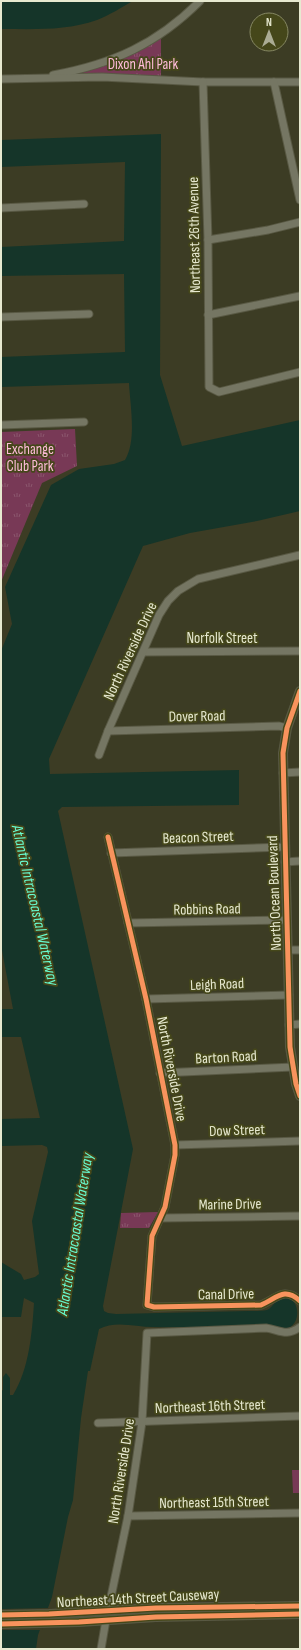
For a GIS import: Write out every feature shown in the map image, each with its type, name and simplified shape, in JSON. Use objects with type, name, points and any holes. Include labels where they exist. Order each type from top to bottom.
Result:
[{"type":"main road","name":"North Ocean Boulevard","points":[[299,694],[287,728],[283,753],[283,773],[289,1024],[292,1068],[300,1096]]},
{"type":"main road","name":"Northeast 14th Street Causeway","points":[[1,1624],[108,1611],[180,1607],[300,1606]]},
{"type":"main road","name":"Northeast 14th Street Causeway","points":[[1,1616],[106,1620],[156,1617],[300,1614]]},
{"type":"street","points":[[31,79],[77,71],[122,56],[161,35],[181,20],[200,1]]},
{"type":"street","points":[[1,79],[102,77],[203,82],[300,82]]},
{"type":"street","name":"Northeast 26th Avenue","points":[[203,82],[208,240],[209,387],[220,392],[300,372]]},
{"type":"street","points":[[274,82],[300,200]]},
{"type":"street","points":[[1,208],[84,204]]},
{"type":"street","points":[[208,240],[268,230],[300,222]]},
{"type":"street","points":[[208,316],[300,296]]},
{"type":"street","points":[[1,317],[89,314]]},
{"type":"street","points":[[1,425],[84,422]]},
{"type":"street","name":"North Riverside Drive","points":[[100,755],[108,731],[159,615],[168,601],[187,584],[198,579],[300,555]]},
{"type":"street","name":"Norfolk Street","points":[[144,652],[300,651]]},
{"type":"street","name":"Dover Road","points":[[108,731],[279,726],[287,728]]},
{"type":"street","points":[[283,773],[300,772]]},
{"type":"street","name":"North Riverside Drive","points":[[108,836],[146,999],[175,1145],[174,1163],[165,1207],[152,1236],[147,1305]]},
{"type":"street","name":"Beacon Street","points":[[112,853],[285,847]]},
{"type":"street","points":[[285,862],[300,861]]},
{"type":"street","name":"Robbins Road","points":[[128,923],[287,920]]},
{"type":"street","points":[[288,950],[300,950]]},
{"type":"street","name":"Leigh Road","points":[[146,999],[289,995]]},
{"type":"street","points":[[289,1024],[300,1024]]},
{"type":"street","name":"Barton Road","points":[[160,1073],[292,1068]]},
{"type":"street","name":"Dow Street","points":[[175,1145],[300,1141]]},
{"type":"street","name":"Marine Drive","points":[[161,1218],[300,1216]]},
{"type":"street","name":"Canal Drive","points":[[147,1305],[154,1307],[261,1305],[276,1296],[285,1294],[295,1296],[300,1301]]},
{"type":"street","name":"North Riverside Drive","points":[[108,1611],[128,1516],[142,1422],[148,1333],[266,1328],[282,1333],[293,1332],[300,1327]]},
{"type":"street","name":"Northeast 16th Street","points":[[98,1423],[300,1416]]},
{"type":"street","name":"Northeast 15th Street","points":[[128,1516],[300,1513]]},
{"type":"street","points":[[101,1649],[106,1620]]},
{"type":"green space","name":"Dixon Ahl Park","points":[[161,35],[161,80],[71,78],[77,71]]},
{"type":"green space","name":"Exchange Club Park","points":[[75,429],[77,466],[42,483],[1,582],[1,432]]},
{"type":"green space","points":[[158,1212],[149,1228],[120,1228],[121,1213]]},
{"type":"green space","points":[[292,1470],[300,1470],[300,1493],[293,1493]]},
{"type":"water","points":[[1,1],[133,1],[107,16],[85,24],[50,29],[1,29]]},
{"type":"water","name":"Atlantic Intracoastal Waterway","points":[[161,134],[160,375],[182,446],[300,420],[300,511],[257,521],[190,533],[143,546],[49,759],[50,774],[239,770],[239,805],[62,807],[58,811],[133,1149],[103,1306],[104,1311],[116,1314],[258,1311],[267,1310],[280,1299],[287,1298],[295,1303],[297,1314],[294,1324],[285,1329],[270,1325],[146,1327],[119,1324],[105,1326],[99,1329],[90,1371],[88,1371],[81,1418],[73,1500],[68,1517],[52,1597],[38,1635],[36,1649],[1,1649],[1,1391],[3,1390],[3,1377],[6,1373],[10,1378],[10,1395],[13,1395],[23,1374],[31,1339],[34,1303],[24,1298],[21,1317],[1,1317],[1,1262],[21,1274],[24,1280],[35,1277],[39,1274],[32,1221],[48,1152],[47,1147],[42,1145],[1,1146],[1,1119],[40,1118],[21,1037],[1,1037],[1,1009],[13,1009],[1,945],[1,651],[12,624],[5,587],[51,485],[79,469],[114,464],[125,460],[131,443],[132,422],[129,383],[1,387],[1,357],[125,352],[124,274],[1,276],[1,247],[124,241],[125,162],[1,167],[1,140]]},
{"type":"pier","points":[[49,1608],[49,1612],[42,1630],[1,1630],[1,1609]]},
{"type":"cycle path","points":[[300,691],[287,728],[283,753],[290,1047],[296,1084],[300,1096]]},
{"type":"cycle path","points":[[108,837],[146,999],[175,1145],[175,1155],[165,1207],[152,1236],[147,1305],[154,1307],[261,1305],[285,1294],[289,1294],[300,1301]]},
{"type":"cycle path","points":[[1,1615],[156,1608],[300,1606]]},
{"type":"cycle path","points":[[1,1624],[79,1622],[156,1617],[300,1614]]}]
